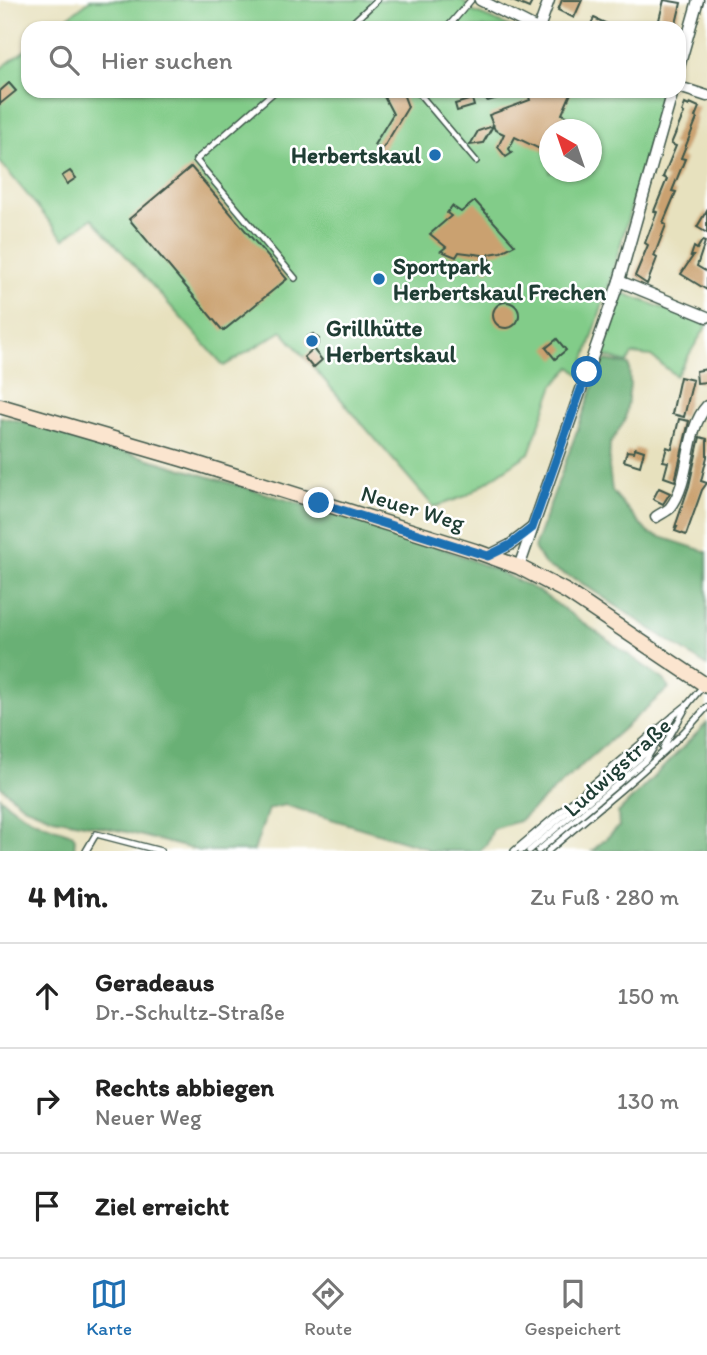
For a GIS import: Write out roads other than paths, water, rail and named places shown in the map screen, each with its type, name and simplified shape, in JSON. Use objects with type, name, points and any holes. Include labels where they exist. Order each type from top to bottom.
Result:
[{"type":"main road","name":"Neuer Weg","points":[[0,406],[182,459],[519,567],[567,592],[705,685]]},
{"type":"street","points":[[480,0],[523,21]]},
{"type":"street","points":[[540,21],[549,0]]},
{"type":"street","points":[[686,42],[698,0]]},
{"type":"street","points":[[686,89],[707,96]]},
{"type":"street","points":[[519,567],[619,281],[671,98]]},
{"type":"street","points":[[619,281],[707,317]]},
{"type":"street","points":[[656,517],[669,508],[683,479],[699,419],[707,406]]},
{"type":"street","points":[[488,556],[510,545],[532,528]]},
{"type":"lane","points":[[355,21],[377,0]]},
{"type":"lane","points":[[453,21],[471,0]]},
{"type":"lane","points":[[267,98],[196,160],[295,278]]},
{"type":"lane","points":[[423,98],[476,161]]},
{"type":"lane","points":[[514,851],[688,704],[705,685]]},
{"type":"lane","points":[[660,754],[688,704]]},
{"type":"lane","name":"Ludwigstraße","points":[[548,851],[660,754],[707,707]]},
{"type":"lane","points":[[538,851],[646,760],[673,716]]},
{"type":"lane","points":[[521,851],[666,729]]},
{"type":"lane","points":[[529,851],[657,744]]},
{"type":"lane","points":[[86,851],[96,834],[162,851]]},
{"type":"place","name":"Herbertskaul","points":[[435,155]]},
{"type":"place","name":"Sportpark Herbertskaul Frechen","points":[[379,279]]},
{"type":"place","name":"Grillhütte Herbertskaul","points":[[312,341]]}]
